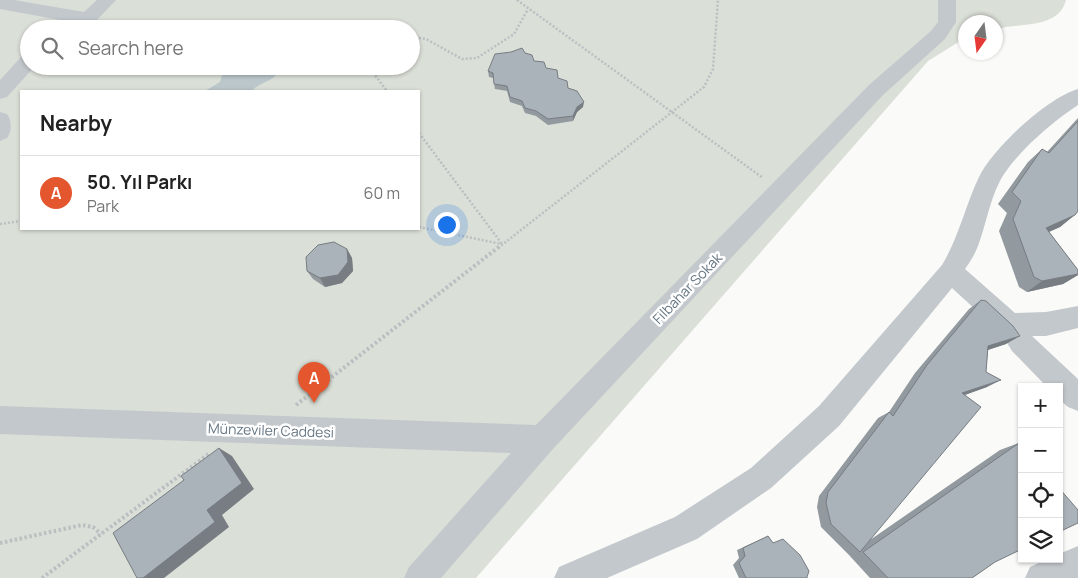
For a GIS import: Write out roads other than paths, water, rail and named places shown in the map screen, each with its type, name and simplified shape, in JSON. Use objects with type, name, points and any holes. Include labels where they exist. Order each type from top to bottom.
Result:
[{"type":"street","points":[[80,20],[88,19],[107,0]]},
{"type":"street","name":"Filbahar Sokak","points":[[420,578],[542,440],[780,190],[876,90],[938,35],[947,22],[947,0]]},
{"type":"street","points":[[0,3],[58,20]]},
{"type":"street","points":[[0,92],[20,71]]},
{"type":"street","points":[[570,578],[686,528],[761,478],[829,416],[951,272],[966,246],[978,205],[990,177],[1018,143],[1047,115],[1078,96]]},
{"type":"street","points":[[0,119],[0,133]]},
{"type":"street","points":[[951,272],[1010,325],[1021,343],[1078,398]]},
{"type":"street","points":[[1010,325],[1046,324],[1078,317]]},
{"type":"street","name":"Münzeviler Caddesi","points":[[0,420],[542,440]]},
{"type":"street","points":[[1041,578],[1078,562]]},
{"type":"place","name":"50. Yıl Parkı","points":[[314,403]]}]
